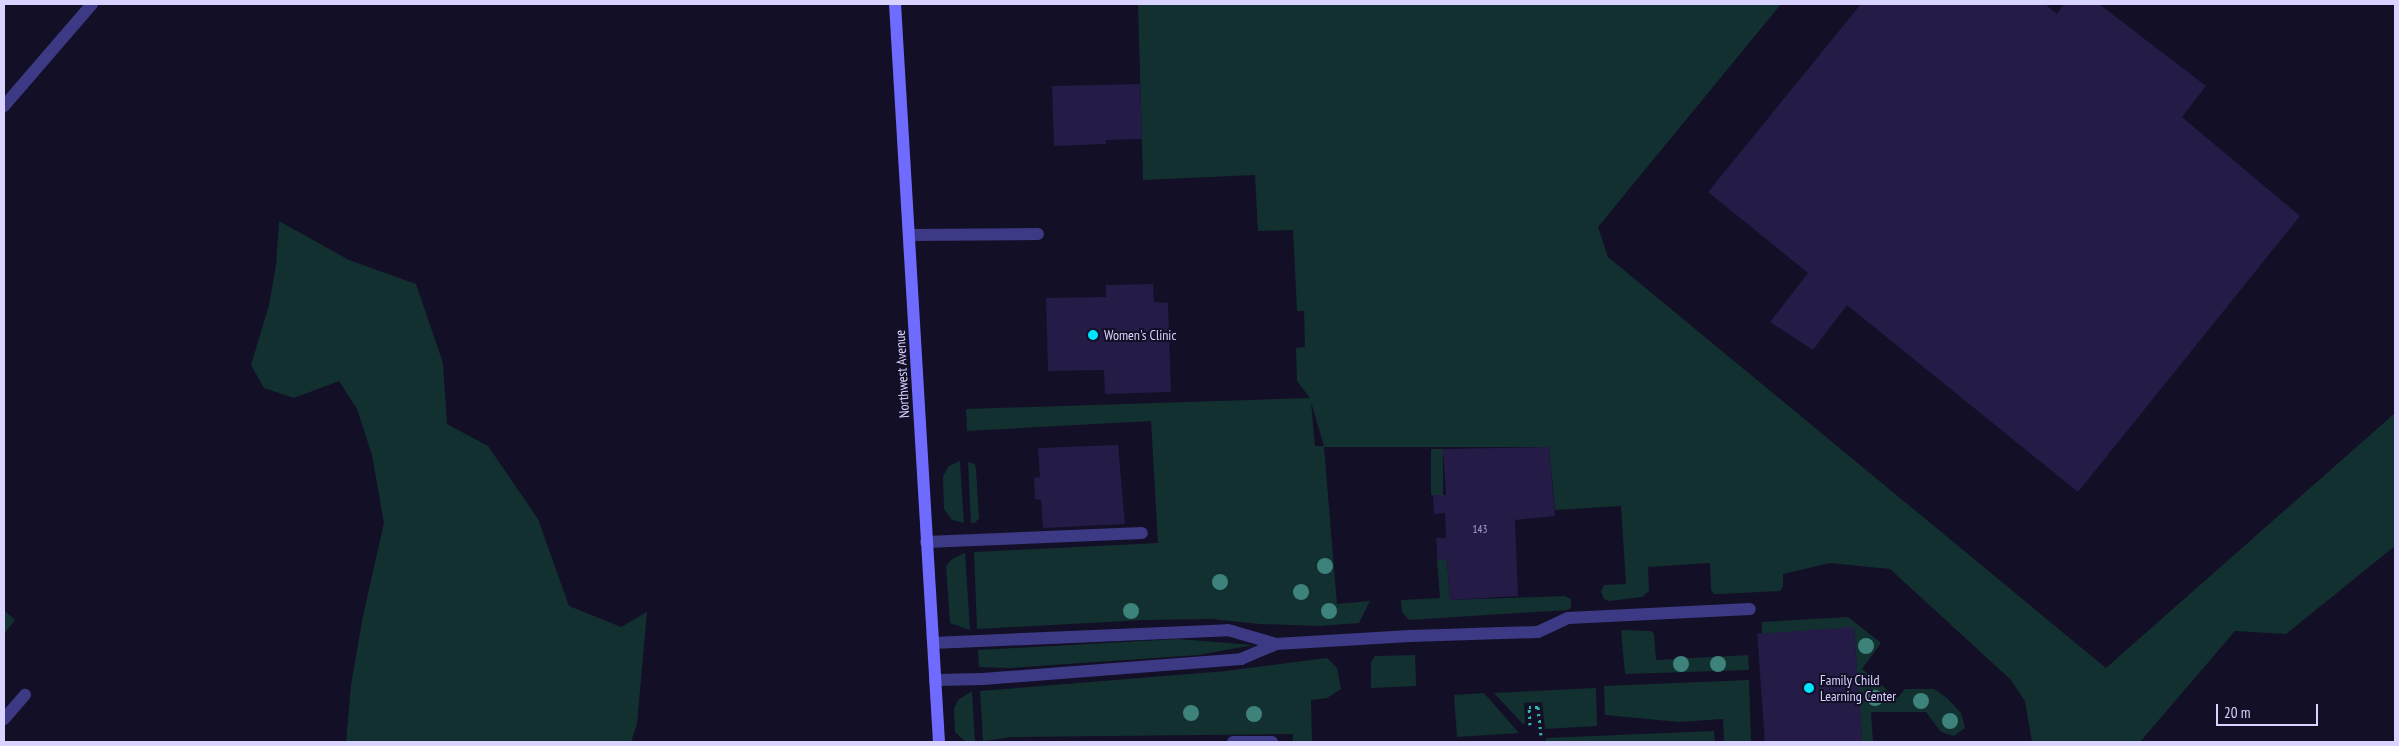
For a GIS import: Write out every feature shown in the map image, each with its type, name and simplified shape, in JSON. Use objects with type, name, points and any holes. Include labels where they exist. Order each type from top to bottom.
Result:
[{"type":"street","points":[[4,106],[92,4]]},
{"type":"street","name":"Northwest Avenue","points":[[895,4],[939,742]]},
{"type":"street","points":[[909,235],[1038,234]]},
{"type":"street","points":[[926,542],[1142,533]]},
{"type":"street","points":[[933,643],[1228,630],[1276,644],[1410,636],[1538,632],[1568,618],[1750,609]]},
{"type":"street","points":[[935,680],[983,679],[1241,659],[1276,644]]},
{"type":"street","points":[[4,718],[25,695]]},
{"type":"street","points":[[1233,742],[1272,742]]},
{"type":"path","points":[[1530,725],[1529,708],[1538,707],[1541,735]]},
{"type":"green space","points":[[1138,4],[1781,4],[1598,227],[1608,257],[2106,668],[2395,413],[2395,546],[2286,634],[2235,631],[2140,742],[2032,742],[2025,701],[2010,679],[1890,569],[1830,563],[1783,574],[1783,586],[1780,591],[1714,594],[1711,590],[1710,563],[1648,567],[1649,591],[1642,597],[1609,601],[1604,599],[1601,591],[1604,585],[1626,584],[1621,506],[1555,510],[1549,447],[1324,447],[1337,604],[1370,601],[1359,623],[1319,626],[1260,624],[1211,619],[1143,620],[977,629],[974,552],[1158,543],[1151,421],[967,431],[966,409],[1310,398],[1297,381],[1296,348],[1305,347],[1304,311],[1297,311],[1293,230],[1258,231],[1255,175],[1143,180]],"holes":[[[1311,402],[1324,446],[1315,446]]]},
{"type":"green space","points":[[279,221],[349,260],[416,284],[443,363],[447,424],[488,446],[538,519],[569,606],[621,627],[647,612],[637,724],[631,742],[346,742],[351,685],[363,616],[384,523],[372,455],[357,409],[339,381],[294,398],[264,388],[251,365],[269,305],[276,265]]},
{"type":"green space","points":[[1431,449],[1443,449],[1443,495],[1431,495]]},
{"type":"green space","points":[[960,461],[964,523],[952,520],[944,509],[943,476],[949,466]]},
{"type":"green space","points":[[968,462],[975,464],[976,469],[979,518],[975,523],[971,523]]},
{"type":"green space","points":[[965,553],[970,630],[950,623],[946,566],[952,559]]},
{"type":"green space","points":[[1447,559],[1450,600],[1564,596],[1571,599],[1571,608],[1567,610],[1409,620],[1402,612],[1401,600],[1440,598],[1437,560]]},
{"type":"green space","points":[[4,610],[15,620],[4,634]]},
{"type":"green space","points":[[1848,617],[1881,643],[1862,669],[1897,698],[1905,689],[1934,689],[1947,698],[1961,713],[1965,728],[1954,736],[1941,732],[1926,712],[1871,712],[1873,742],[1862,742],[1854,628],[1762,634],[1762,622]]},
{"type":"green space","points":[[1621,630],[1651,631],[1654,634],[1656,660],[1748,655],[1749,670],[1625,674]]},
{"type":"green space","points":[[1178,639],[1253,645],[1199,655],[1009,668],[979,667],[978,650]]},
{"type":"green space","points":[[1415,655],[1416,686],[1371,688],[1371,662],[1375,656]]},
{"type":"green space","points":[[1327,658],[1337,668],[1341,689],[1327,698],[1311,700],[1312,742],[1293,742],[1293,734],[1012,737],[983,741],[980,691],[1226,671]]},
{"type":"green space","points":[[1749,680],[1751,742],[1724,742],[1723,719],[1679,722],[1605,715],[1604,686]]},
{"type":"green space","points":[[1596,688],[1597,726],[1545,729],[1542,702],[1524,703],[1525,724],[1494,693]]},
{"type":"green space","points":[[972,691],[975,742],[966,742],[955,732],[954,709],[958,700]]},
{"type":"green space","points":[[1484,693],[1519,733],[1457,737],[1454,695]]},
{"type":"green space","points":[[1714,731],[1715,742],[1546,742],[1546,738]]},
{"type":"building","points":[[1861,4],[2045,4],[2057,14],[2064,4],[2099,4],[2206,86],[2182,117],[2300,216],[2078,492],[1847,305],[1813,350],[1770,322],[1808,273],[1708,192]]},
{"type":"building","points":[[1140,84],[1142,139],[1106,140],[1106,144],[1054,146],[1052,86]]},
{"type":"building","points":[[1153,284],[1154,302],[1168,303],[1171,392],[1105,394],[1104,370],[1048,371],[1046,298],[1106,297],[1106,285]]},
{"type":"building","points":[[1118,445],[1125,524],[1043,528],[1041,500],[1035,499],[1034,478],[1040,477],[1038,448]]},
{"type":"building","points":[[1549,447],[1555,516],[1515,520],[1518,596],[1450,600],[1447,559],[1437,560],[1436,538],[1446,538],[1445,513],[1434,514],[1433,495],[1446,495],[1443,449]]},
{"type":"building","name":"Family Child Learning Center","points":[[1854,627],[1862,742],[1765,742],[1757,634]]},
{"type":"place","name":"Women's Clinic","points":[[1093,335]]},
{"type":"place","name":"Family Child Learning Center","points":[[1809,688]]}]
